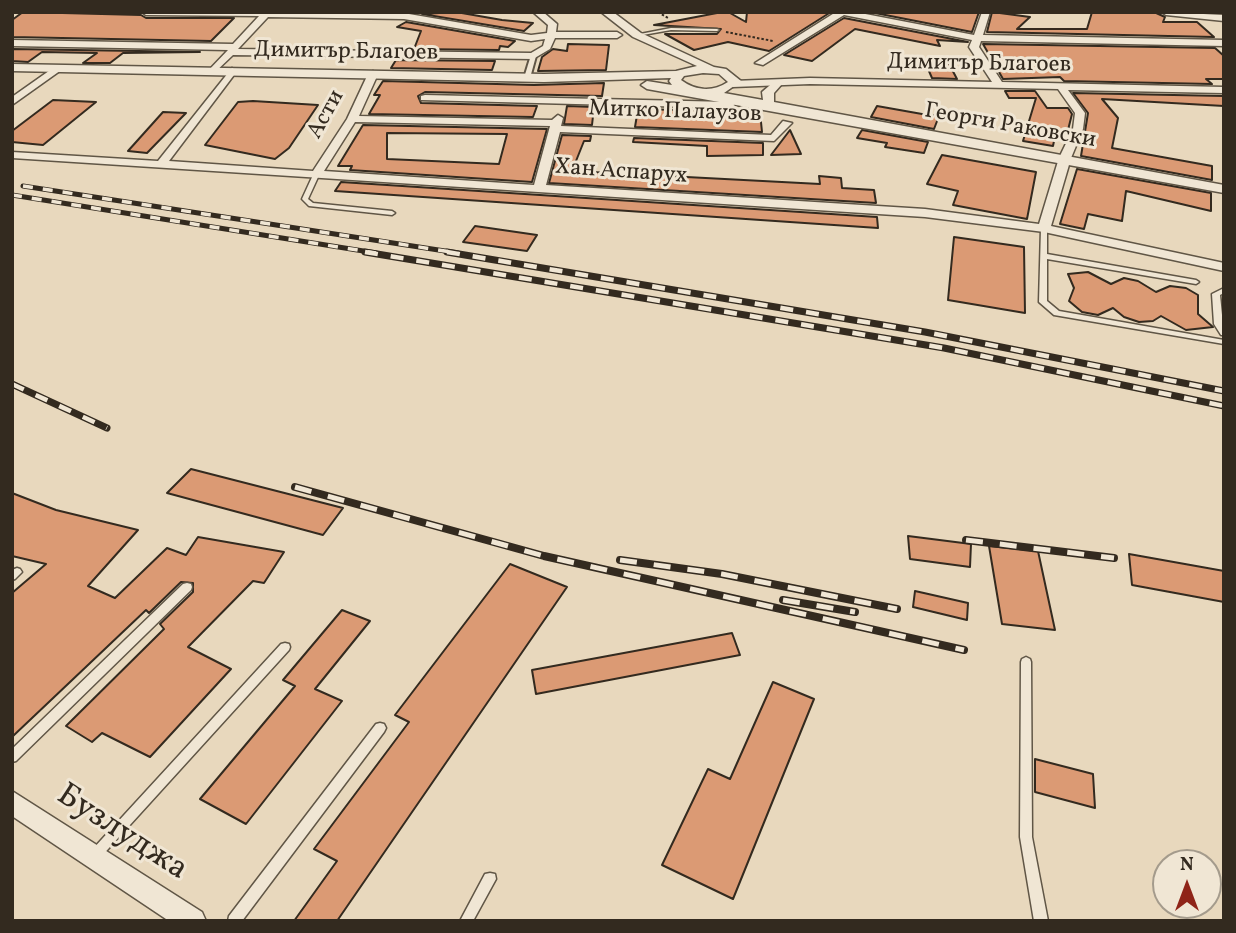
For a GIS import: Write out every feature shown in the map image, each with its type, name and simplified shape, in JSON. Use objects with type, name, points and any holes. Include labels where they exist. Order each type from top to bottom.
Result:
[{"type":"street","points":[[146,12],[405,14],[531,38],[551,35],[617,35]]},
{"type":"street","points":[[12,43],[533,56],[547,47],[553,24],[537,12]]},
{"type":"street","points":[[606,12],[637,35],[661,62],[680,73],[675,81],[695,91]]},
{"type":"street","points":[[760,63],[842,12],[975,38],[1224,43]]},
{"type":"street","points":[[986,12],[974,47],[1000,86]]},
{"type":"street","points":[[1166,12],[1224,18]]},
{"type":"street","points":[[213,71],[266,14]]},
{"type":"street","points":[[1206,15],[1224,37]]},
{"type":"street","points":[[544,78],[617,81],[695,91],[722,90],[733,85],[733,77],[637,35]]},
{"type":"street","points":[[527,78],[533,56]]},
{"type":"street","points":[[637,74],[661,68],[661,62]]},
{"type":"street","name":"Димитър Благоев","points":[[12,67],[527,78],[680,73],[696,69],[719,71]]},
{"type":"street","points":[[12,102],[59,68]]},
{"type":"street","points":[[162,163],[232,71]]},
{"type":"street","points":[[719,71],[810,81]]},
{"type":"street","name":"Асти","points":[[316,175],[352,119],[373,74]]},
{"type":"street","name":"Димитър Благоев","points":[[733,85],[810,81],[1224,90]]},
{"type":"street","points":[[769,100],[768,92],[776,84]]},
{"type":"street","name":"Георги Раковски","points":[[733,85],[769,100],[787,115]]},
{"type":"street","points":[[1044,228],[1065,158],[1078,129],[1080,113],[1061,87]]},
{"type":"street","name":"Георги Раковски","points":[[695,91],[787,115],[1065,158],[1224,189]]},
{"type":"street","points":[[425,98],[730,105]]},
{"type":"street","points":[[540,189],[562,102]]},
{"type":"street","points":[[630,132],[632,104]]},
{"type":"street","name":"Митко Палаузов","points":[[352,119],[556,126],[774,138],[787,115]]},
{"type":"street","name":"Хан Аспарух","points":[[12,155],[925,213],[1044,228],[1224,267]]},
{"type":"street","name":"Бузлуджа","points":[[12,802],[193,921]]},
{"type":"lane","points":[[637,35],[671,29],[717,30]]},
{"type":"lane","points":[[316,175],[305,199],[311,205],[392,213]]},
{"type":"lane","points":[[1044,228],[1043,302],[1057,313],[1224,342]]},
{"type":"lane","points":[[1044,256],[1196,282]]},
{"type":"lane","points":[[1224,290],[1216,294],[1218,324],[1224,333]]},
{"type":"lane","points":[[12,757],[187,587]]},
{"type":"lane","points":[[93,857],[285,647]]},
{"type":"lane","points":[[1026,662],[1026,836],[1041,921]]},
{"type":"lane","points":[[234,921],[380,728]]},
{"type":"lane","points":[[466,921],[490,879]]},
{"type":"path","points":[[717,30],[790,45]]},
{"type":"building","points":[[23,12],[141,15],[146,18],[234,18],[211,41],[12,37],[12,20]]},
{"type":"building","points":[[456,12],[533,23],[524,31],[422,14]]},
{"type":"building","points":[[747,12],[831,12],[769,51],[728,42],[694,50],[665,34],[717,34],[721,29],[654,25],[717,13],[730,13],[746,22]]},
{"type":"building","points":[[870,12],[979,12],[972,32]]},
{"type":"building","points":[[992,12],[1030,17],[1017,29],[1087,29],[1092,12],[1154,12],[1165,17],[1163,22],[1197,22],[1214,37],[987,32]]},
{"type":"building","points":[[844,18],[968,42],[937,40],[940,46],[855,29],[812,61],[784,55]]},
{"type":"building","points":[[406,22],[515,41],[508,47],[500,46],[499,50],[414,49],[421,31],[397,27]]},
{"type":"building","points":[[568,44],[609,45],[606,70],[538,71],[542,57],[553,49],[567,51]]},
{"type":"building","points":[[983,44],[1215,48],[1224,56],[1224,79],[1206,79],[1212,84],[1064,81],[1060,77],[1003,79]]},
{"type":"building","points":[[12,49],[200,52],[123,53],[110,63],[83,63],[97,53],[42,52],[28,62],[12,61]]},
{"type":"building","points":[[396,60],[495,61],[492,70],[391,68]]},
{"type":"building","points":[[925,62],[948,62],[957,79],[932,78]]},
{"type":"building","points":[[383,81],[534,85],[604,83],[602,96],[425,92],[418,96],[421,103],[537,106],[533,117],[369,114],[380,95],[374,95]]},
{"type":"building","points":[[1005,91],[1035,91],[1047,108],[1068,108],[1072,114],[1066,138],[1055,136],[1053,146],[1023,141],[1036,98],[1009,98]]},
{"type":"building","points":[[1073,93],[1224,96],[1224,106],[1102,99],[1118,118],[1112,148],[1212,166],[1212,180],[1081,156],[1088,113]]},
{"type":"building","points":[[53,100],[96,102],[43,145],[12,142],[12,131]]},
{"type":"building","points":[[238,102],[318,105],[289,148],[275,159],[205,145]]},
{"type":"building","points":[[567,106],[594,107],[592,125],[564,124]]},
{"type":"building","points":[[877,106],[939,116],[934,129],[871,117]]},
{"type":"building","points":[[638,109],[760,112],[762,132],[635,127]]},
{"type":"building","points":[[163,112],[186,113],[147,153],[128,151]]},
{"type":"building","points":[[363,125],[547,129],[532,182],[350,170],[352,166],[338,166]],"holes":[[[387,133],[507,134],[499,164],[387,159]]]},
{"type":"building","points":[[790,130],[801,154],[771,155]]},
{"type":"building","points":[[862,130],[928,142],[924,153],[885,147],[887,143],[857,138]]},
{"type":"building","points":[[562,135],[591,136],[590,141],[584,141],[572,171],[820,184],[819,176],[841,178],[842,188],[874,190],[876,203],[549,183]]},
{"type":"building","points":[[634,138],[763,143],[763,155],[707,156],[707,146],[633,142]]},
{"type":"building","points":[[942,155],[1036,172],[1027,219],[953,205],[958,191],[927,184]]},
{"type":"building","points":[[1077,169],[1211,193],[1211,211],[1126,191],[1122,221],[1088,214],[1084,229],[1060,224]]},
{"type":"building","points":[[341,182],[877,217],[878,228],[335,191]]},
{"type":"building","points":[[475,226],[537,235],[527,251],[463,242]]},
{"type":"building","points":[[954,237],[1024,247],[1025,313],[948,300]]},
{"type":"building","points":[[1088,272],[1111,284],[1124,278],[1138,281],[1156,292],[1170,286],[1186,288],[1198,295],[1198,314],[1213,327],[1186,330],[1161,316],[1153,321],[1139,322],[1124,317],[1113,308],[1098,315],[1082,312],[1069,301],[1074,288],[1068,274]]},
{"type":"building","points":[[191,469],[343,508],[323,535],[167,493]]},
{"type":"building","points":[[12,493],[56,510],[138,530],[88,586],[115,598],[167,548],[186,555],[198,537],[284,552],[264,583],[253,581],[188,647],[231,669],[150,757],[102,733],[92,742],[66,726],[164,629],[160,624],[193,592],[193,583],[181,582],[149,613],[146,610],[12,737],[12,593],[46,564],[12,556]]},
{"type":"building","points":[[908,536],[971,544],[970,567],[910,559]]},
{"type":"building","points":[[989,546],[1038,551],[1055,630],[1002,624]]},
{"type":"building","points":[[1129,554],[1224,571],[1224,602],[1132,585]]},
{"type":"building","points":[[510,564],[567,587],[337,921],[294,921],[337,861],[314,849],[409,722],[395,715]]},
{"type":"building","points":[[915,591],[968,603],[967,620],[913,607]]},
{"type":"building","points":[[342,610],[370,621],[315,689],[342,701],[246,824],[200,799],[295,686],[283,680]]},
{"type":"building","points":[[732,633],[740,655],[536,694],[532,670]]},
{"type":"building","points":[[773,682],[814,699],[733,899],[662,865],[708,769],[730,779]]},
{"type":"building","points":[[1035,759],[1093,774],[1095,808],[1035,792]]},
{"type":"railway","points":[[23,186],[458,253]]},
{"type":"railway","points":[[12,195],[376,253]]},
{"type":"railway","points":[[365,252],[944,348],[1224,406]]},
{"type":"railway","points":[[447,252],[925,332],[1224,391]]},
{"type":"railway","points":[[12,384],[107,428]]},
{"type":"railway","points":[[295,487],[544,556],[964,650]]},
{"type":"railway","points":[[966,540],[1114,558]]},
{"type":"railway","points":[[620,560],[722,574],[897,609]]},
{"type":"railway","points":[[783,600],[855,612]]}]
